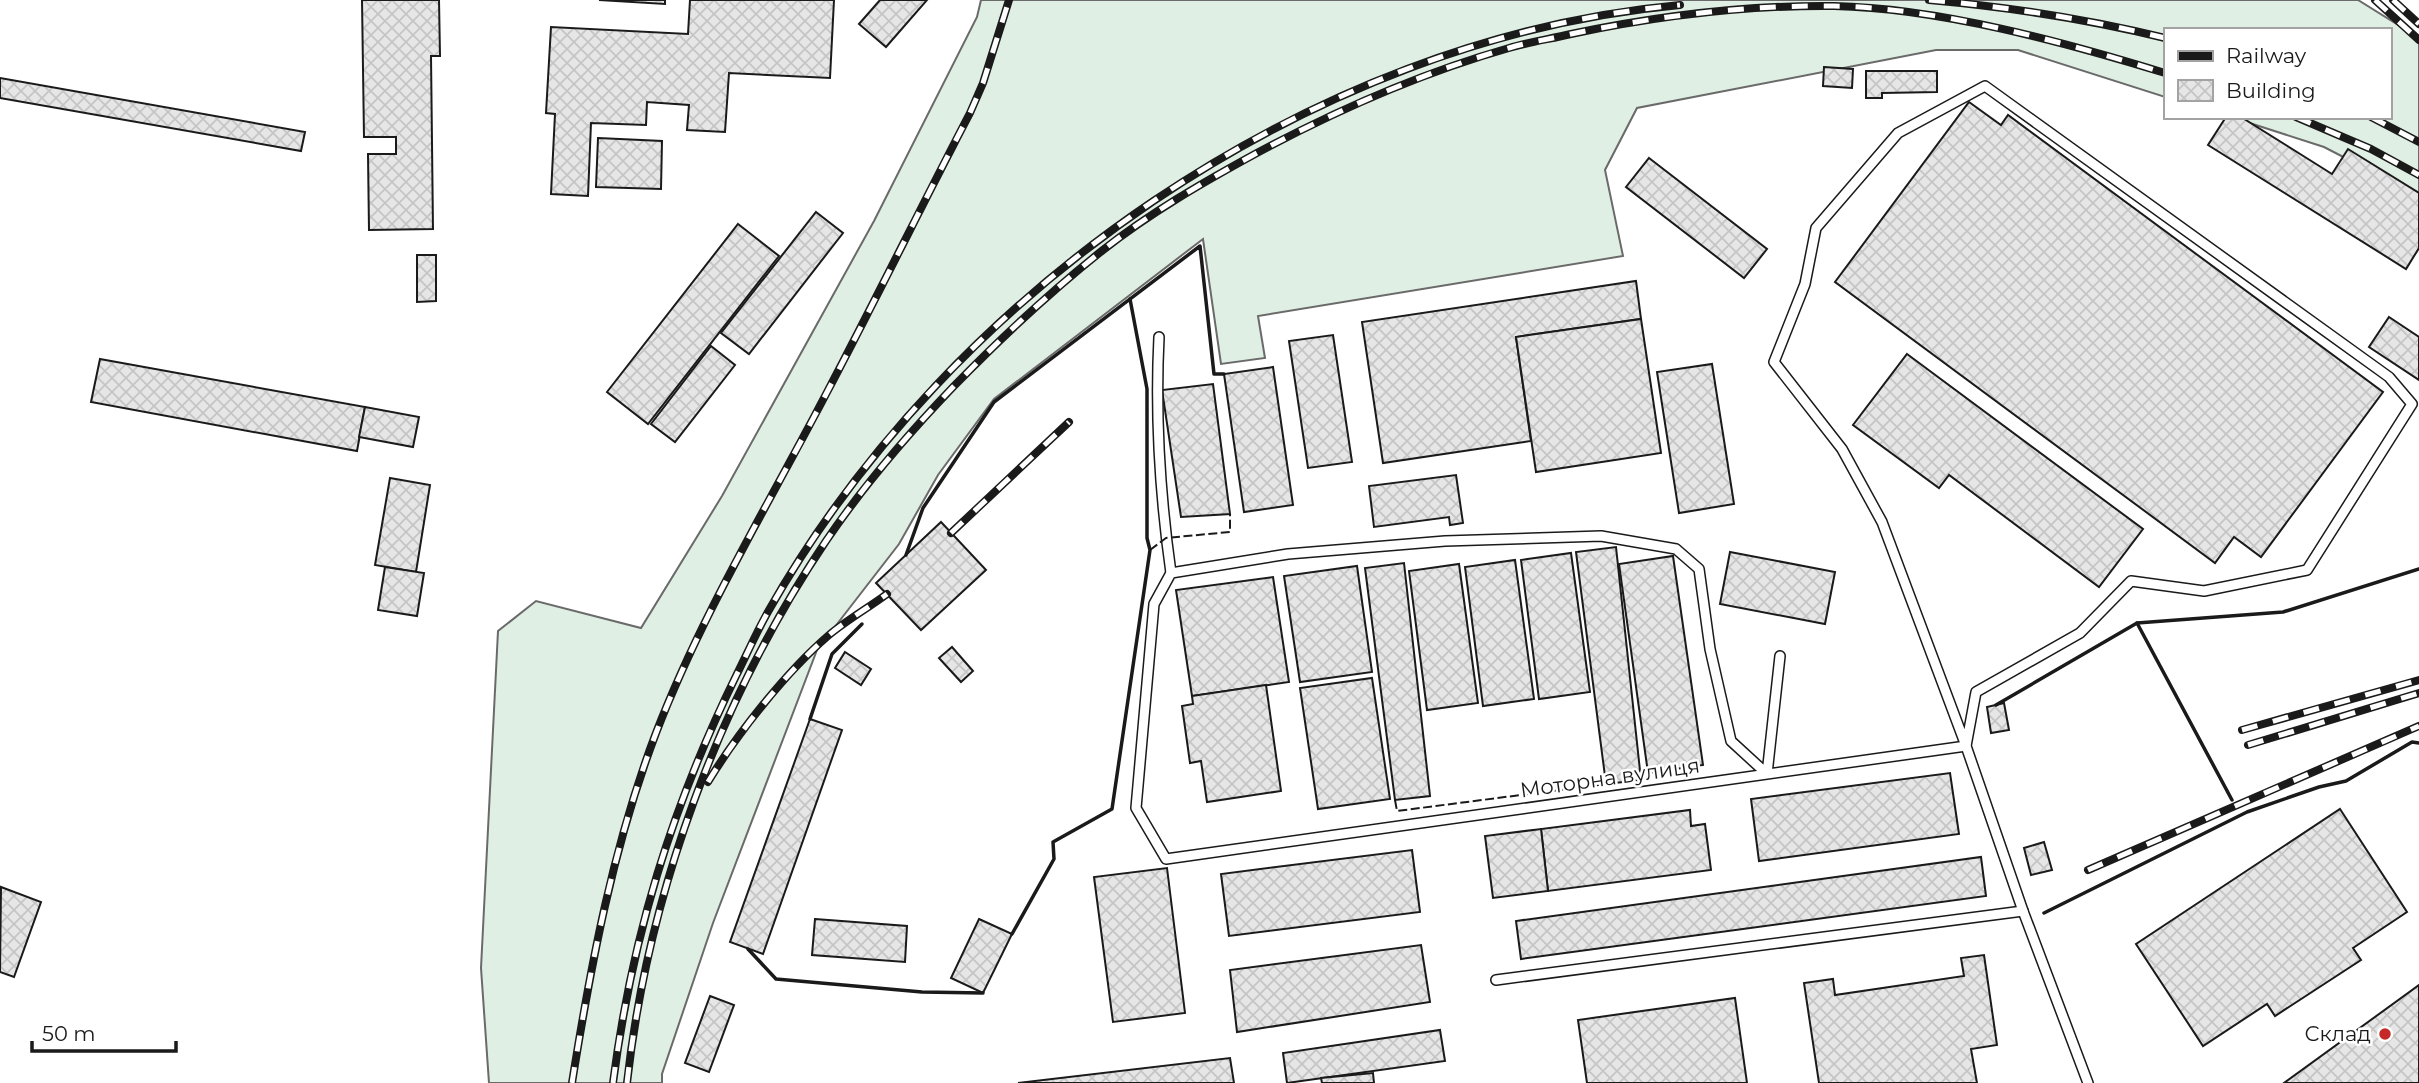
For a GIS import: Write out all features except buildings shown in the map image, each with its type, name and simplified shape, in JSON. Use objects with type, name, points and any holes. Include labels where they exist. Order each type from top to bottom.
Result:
[{"type":"lane","points":[[1966,746],[1976,692],[2080,633],[2131,582],[2204,591],[2307,570],[2412,404],[2389,377],[1985,86],[1898,133],[1816,228],[1805,284],[1774,362],[1842,449],[1882,522],[2088,1083]]},
{"type":"lane","points":[[1159,337],[1156,398],[1171,573],[1288,554],[1445,541],[1601,536],[1676,549],[1699,569],[1710,649],[1731,741],[1767,774]]},
{"type":"lane","name":"Моторна вулиця","points":[[1171,573],[1154,604],[1136,808],[1166,859],[1966,746]]},
{"type":"lane","points":[[1767,774],[1780,656]]},
{"type":"lane","points":[[1496,980],[2023,911]]},
{"type":"green space","points":[[981,0],[2358,0],[2419,38],[2419,196],[2324,147],[2237,119],[2391,119],[2391,28],[2164,28],[2164,97],[2018,50],[1936,50],[1637,108],[1605,170],[1623,256],[1258,316],[1265,358],[1221,364],[1203,239],[994,399],[938,475],[899,544],[817,650],[713,923],[662,1074],[662,1083],[489,1083],[481,968],[498,631],[536,601],[641,628],[722,496],[874,221],[977,17]]},
{"type":"railway","points":[[572,1083],[605,906],[627,819],[656,733],[714,604],[803,438],[970,113],[983,83],[1009,0]]},
{"type":"railway","points":[[1929,0],[2048,14],[2164,38]]},
{"type":"railway","points":[[2375,0],[2419,40]]},
{"type":"railway","points":[[2393,0],[2419,24]]},
{"type":"railway","points":[[613,1083],[631,976],[657,874],[692,775],[713,726],[769,610],[845,494],[936,386],[1039,288],[1154,201],[1277,127],[1408,69],[1543,27],[1680,5]]},
{"type":"railway","points":[[627,1083],[637,1012],[652,941],[694,800],[753,666],[788,602],[826,541],[871,480],[954,386],[1064,282],[1121,236],[1158,211],[1285,138],[1411,81],[1517,46],[1669,17],[1767,7],[1874,8],[2001,29],[2164,73]]},
{"type":"railway","points":[[2301,119],[2371,149],[2419,175]]},
{"type":"railway","points":[[2375,119],[2419,142]]},
{"type":"railway","points":[[951,533],[1069,422]]},
{"type":"railway","points":[[708,782],[748,724],[796,667],[829,635],[887,594]]},
{"type":"railway","points":[[2242,730],[2419,680]]},
{"type":"railway","points":[[2248,745],[2419,693]]},
{"type":"railway","points":[[2088,870],[2419,726]]},
{"type":"fence","points":[[1150,550],[1166,538],[1230,532],[1230,514]]},
{"type":"fence","points":[[1395,800],[1397,811],[1606,784]]},
{"type":"wall","points":[[906,555],[923,508],[994,402],[1200,246],[1214,374],[1224,374]]},
{"type":"wall","points":[[1012,934],[1054,859],[1053,842],[1112,809],[1150,550],[1147,538],[1147,389],[1130,299]]},
{"type":"wall","points":[[2137,623],[2283,612],[2419,569]]},
{"type":"wall","points":[[1996,705],[2137,623],[2232,800]]},
{"type":"wall","points":[[810,719],[832,654],[862,624]]},
{"type":"wall","points":[[2044,913],[2247,812],[2319,787],[2346,781],[2412,742],[2419,743]]},
{"type":"wall","points":[[748,949],[776,979],[922,992],[983,993]]},
{"type":"place","name":"Склад","points":[[2385,1034]]}]
